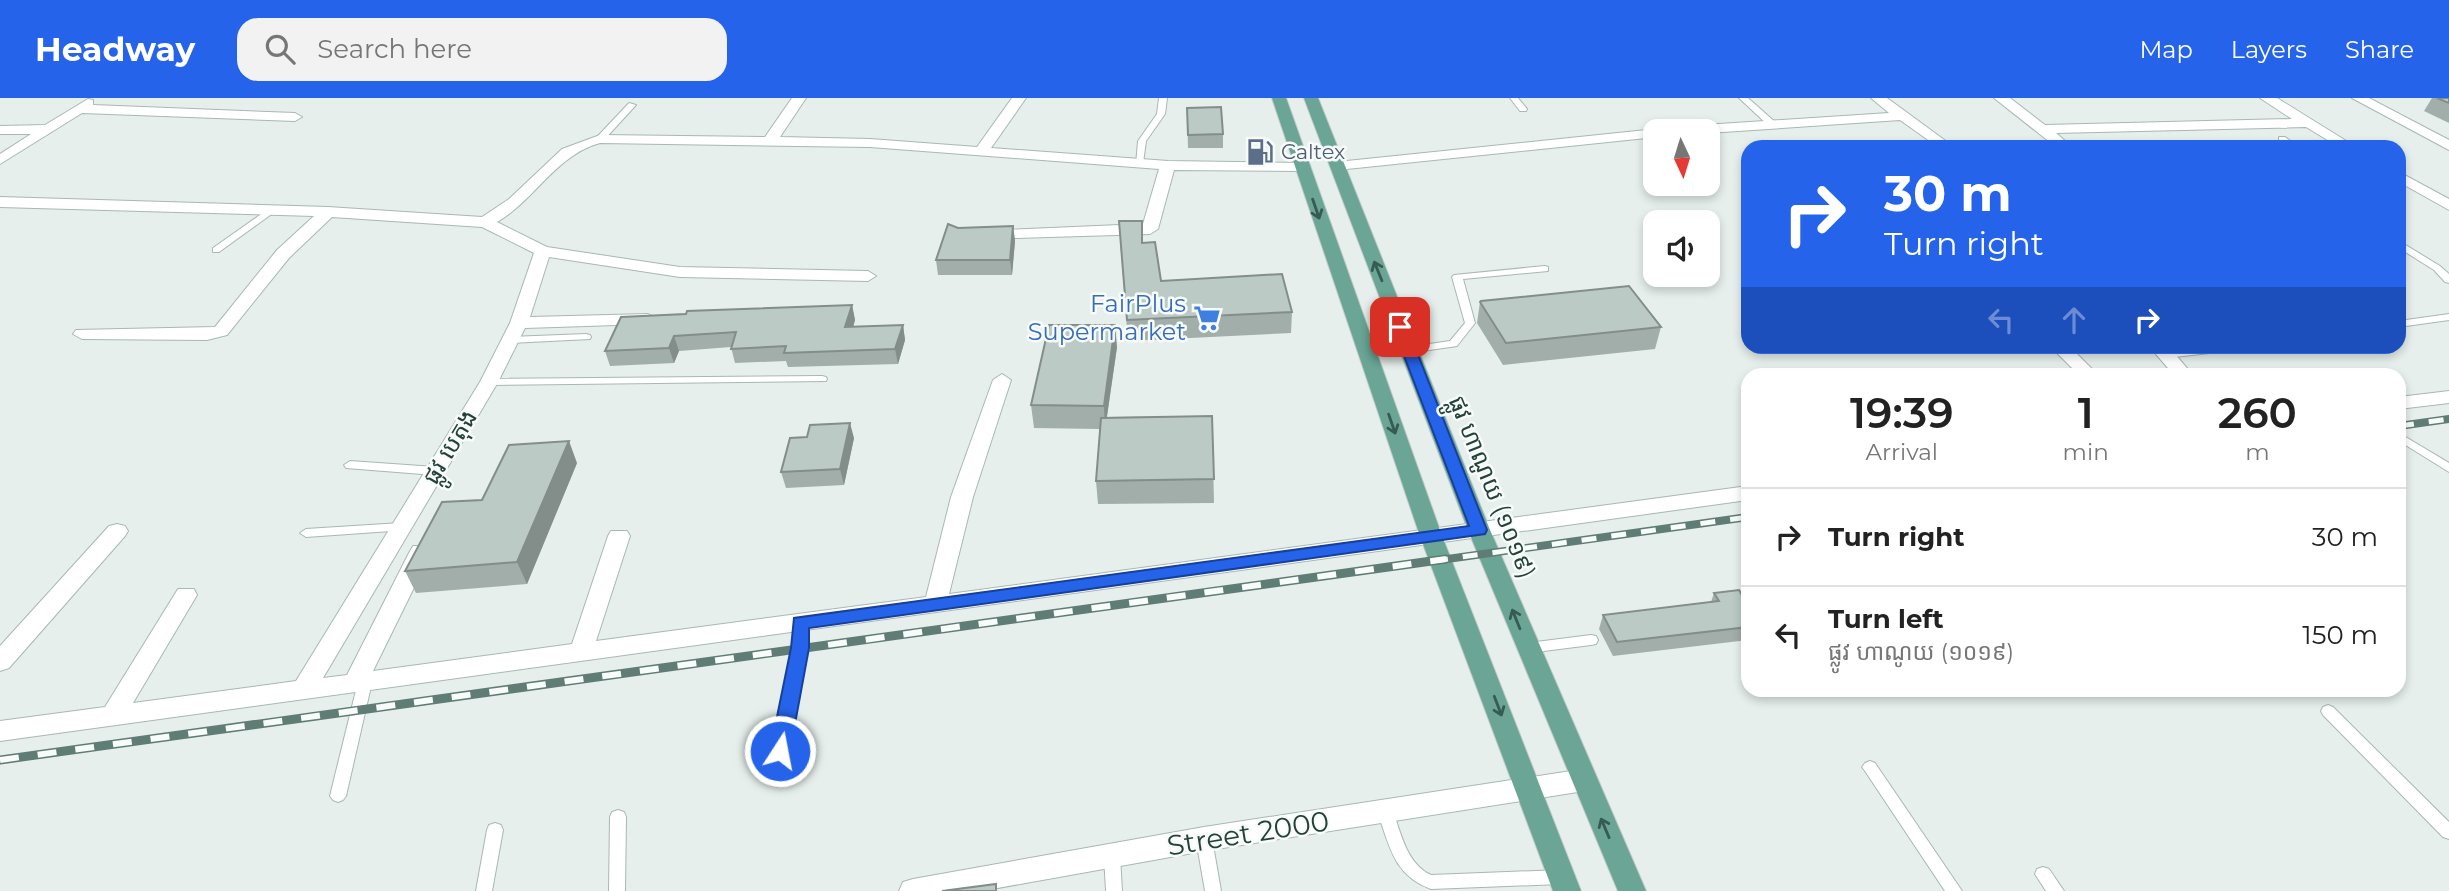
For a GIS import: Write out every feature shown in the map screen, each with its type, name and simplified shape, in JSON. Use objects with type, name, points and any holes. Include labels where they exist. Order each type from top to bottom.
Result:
[{"type":"main road","points":[[1279,98],[1431,536],[1530,789],[1564,884]]},
{"type":"main road","name":"ផ្លូវ ហាណូយ (១០១៩)","points":[[1311,98],[1479,530],[1632,891]]},
{"type":"street","points":[[0,160],[95,98]]},
{"type":"street","points":[[770,141],[799,98]]},
{"type":"street","points":[[982,151],[991,133],[1019,98]]},
{"type":"street","points":[[1878,98],[1937,140]]},
{"type":"street","points":[[2001,98],[2056,140]]},
{"type":"street","points":[[2267,98],[2337,140]]},
{"type":"street","points":[[2359,98],[2449,146]]},
{"type":"street","points":[[78,109],[295,117]]},
{"type":"street","points":[[1720,128],[1901,116]]},
{"type":"street","points":[[2042,129],[2307,123]]},
{"type":"street","points":[[0,130],[47,129]]},
{"type":"street","points":[[1337,166],[1643,134]]},
{"type":"street","points":[[485,222],[506,212],[577,144],[600,139],[870,143],[1168,165],[1301,167]]},
{"type":"street","points":[[973,235],[1150,229],[1168,165]]},
{"type":"street","points":[[2406,180],[2449,205]]},
{"type":"street","points":[[0,202],[328,212],[485,222],[544,250],[680,272],[868,276]]},
{"type":"street","points":[[82,334],[207,335],[221,331],[283,254],[328,212]]},
{"type":"street","name":"ផ្លូវ បេតុង","points":[[303,690],[489,382],[514,331],[544,250]]},
{"type":"street","points":[[514,331],[670,318]]},
{"type":"street","points":[[2067,354],[2082,368]]},
{"type":"street","points":[[2165,354],[2178,368]]},
{"type":"street","points":[[935,606],[962,497],[1002,380]]},
{"type":"street","points":[[2406,402],[2449,397]]},
{"type":"street","points":[[0,731],[935,606],[1741,494]]},
{"type":"street","points":[[0,662],[117,531]]},
{"type":"street","points":[[581,652],[619,536]]},
{"type":"street","points":[[359,683],[428,537]]},
{"type":"street","points":[[113,716],[186,595]]},
{"type":"street","name":"Street 2000","points":[[913,891],[1204,839],[1584,780]]},
{"type":"lane","points":[[1139,163],[1142,141],[1161,114],[1163,98]]},
{"type":"lane","points":[[1514,98],[1523,109]]},
{"type":"lane","points":[[1743,98],[1772,124]]},
{"type":"lane","points":[[600,139],[632,105]]},
{"type":"lane","points":[[216,250],[270,211]]},
{"type":"lane","points":[[2406,248],[2437,268],[2449,280]]},
{"type":"lane","points":[[1409,350],[1453,344],[1470,323],[1457,277],[1545,269]]},
{"type":"lane","points":[[2406,323],[2449,317]]},
{"type":"lane","points":[[514,331],[586,337]]},
{"type":"lane","points":[[489,382],[822,379]]},
{"type":"lane","points":[[2406,440],[2449,468]]},
{"type":"lane","points":[[350,465],[435,471]]},
{"type":"lane","points":[[306,533],[401,527]]},
{"type":"lane","points":[[780,751],[800,648],[800,623]]},
{"type":"lane","points":[[1528,648],[1591,640]]},
{"type":"lane","points":[[338,796],[359,683]]},
{"type":"lane","points":[[2328,711],[2449,832]]},
{"type":"lane","points":[[1870,767],[1954,891]]},
{"type":"lane","points":[[1385,811],[1408,867],[1418,879],[1432,882],[1564,884]]},
{"type":"lane","points":[[617,891],[618,817]]},
{"type":"lane","points":[[484,891],[495,831]]},
{"type":"lane","points":[[1204,839],[1213,891]]},
{"type":"lane","points":[[1112,856],[1114,891]]},
{"type":"lane","points":[[2043,874],[2056,891]]},
{"type":"building","points":[[1221,107],[1223,134],[1188,135],[1187,108]]},
{"type":"building","points":[[1119,221],[1142,221],[1142,243],[1155,242],[1161,281],[1282,274],[1292,312],[1127,320]]},
{"type":"building","points":[[948,224],[958,228],[1013,226],[1010,260],[936,260]]},
{"type":"building","points":[[1629,286],[1661,327],[1506,343],[1480,302],[1481,301]]},
{"type":"building","points":[[852,305],[845,327],[903,325],[895,349],[784,353],[786,346],[731,349],[736,332],[674,336],[669,348],[605,351],[621,317],[686,314],[687,311]]},
{"type":"building","points":[[1049,325],[1115,325],[1104,406],[1031,405]]},
{"type":"building","points":[[1212,416],[1214,479],[1096,481],[1101,418]]},
{"type":"building","points":[[850,423],[840,469],[781,472],[790,438],[807,437],[810,425]]},
{"type":"building","points":[[569,441],[517,562],[405,571],[442,502],[482,500],[509,445]]},
{"type":"building","points":[[1739,590],[1741,628],[1617,642],[1603,615],[1719,601],[1714,593]]},
{"type":"building","points":[[996,884],[996,891],[942,891]]},
{"type":"railway","points":[[2406,425],[2449,419]]},
{"type":"railway","points":[[1433,561],[1741,518]]},
{"type":"railway","points":[[0,760],[1446,559]]},
{"type":"place","name":"Caltex","points":[[1260,152]]},
{"type":"place","name":"FairPlus Supermarket","points":[[1207,318]]},
{"type":"route","points":[[780,751],[800,648],[800,623],[1479,530],[1400,327]]}]
